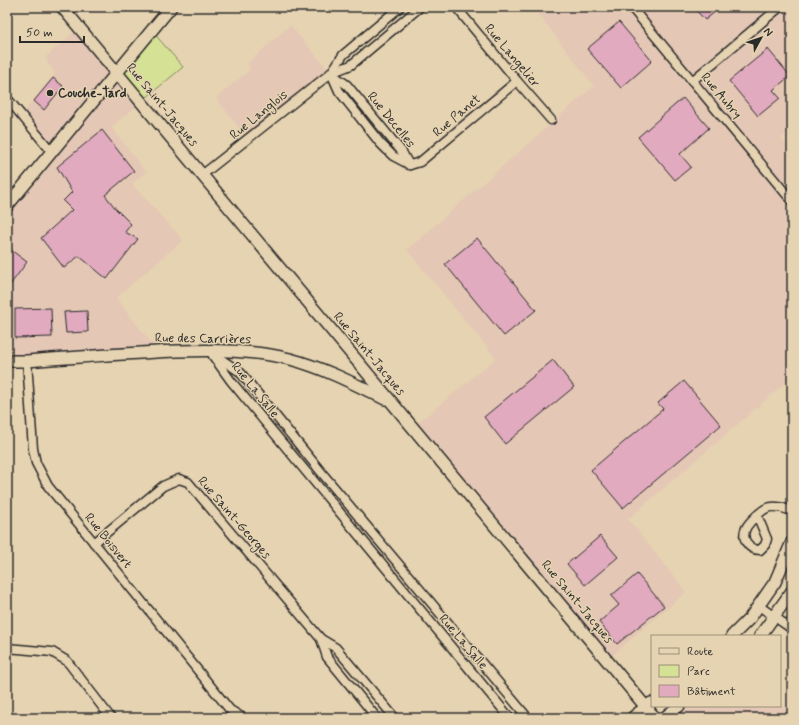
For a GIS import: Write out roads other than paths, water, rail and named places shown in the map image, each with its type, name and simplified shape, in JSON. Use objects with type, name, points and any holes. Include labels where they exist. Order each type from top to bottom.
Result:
[{"type":"main road","name":"Rue Saint-Jacques","points":[[62,7],[390,401],[649,705],[655,718]]},
{"type":"main road","points":[[7,206],[172,7]]},
{"type":"main road","name":"Rue des Carrières","points":[[7,361],[27,361],[148,352],[209,351],[263,354],[291,360],[339,376],[390,401]]},
{"type":"main road","points":[[733,635],[750,618],[775,582],[792,542]]},
{"type":"main road","points":[[761,635],[792,591]]},
{"type":"main road","points":[[632,718],[649,705]]},
{"type":"main road","points":[[664,718],[678,707]]},
{"type":"street","points":[[405,7],[411,15]]},
{"type":"street","name":"Rue Langlois","points":[[202,175],[331,73],[351,65],[420,7]]},
{"type":"street","name":"Rue Langelier","points":[[456,7],[551,120]]},
{"type":"street","name":"Rue Aubry","points":[[631,7],[792,201]]},
{"type":"street","points":[[692,81],[780,7]]},
{"type":"street","points":[[394,9],[402,22]]},
{"type":"street","name":"Rue Langlois","points":[[331,73],[343,55],[394,9]]},
{"type":"street","name":"Rue Decelles","points":[[331,73],[339,91],[380,143],[393,156],[410,165]]},
{"type":"street","name":"Rue Panet","points":[[410,165],[420,162],[517,81]]},
{"type":"street","points":[[7,98],[52,152]]},
{"type":"street","name":"Rue La Salle","points":[[209,351],[240,372],[322,473],[528,718]]},
{"type":"street","name":"Rue La Salle","points":[[209,351],[231,382],[314,480],[510,718]]},
{"type":"street","name":"Rue Boisvert","points":[[27,361],[33,448],[36,463],[48,486],[231,714],[243,718]]},
{"type":"street","points":[[314,480],[322,473]]},
{"type":"street","name":"Rue Saint-Georges","points":[[94,543],[163,486],[179,479],[188,482],[321,639],[336,648],[395,718]]},
{"type":"street","points":[[757,515],[766,508],[776,507],[792,511]]},
{"type":"street","points":[[402,588],[413,580]]},
{"type":"street","points":[[758,606],[775,616],[792,629]]},
{"type":"street","name":"Rue Saint-Georges","points":[[321,639],[327,657],[377,718]]},
{"type":"street","points":[[7,648],[52,652],[67,662],[111,718]]},
{"type":"street","points":[[489,693],[500,684]]},
{"type":"place","name":"Couche-Tard","points":[[50,93]]}]
